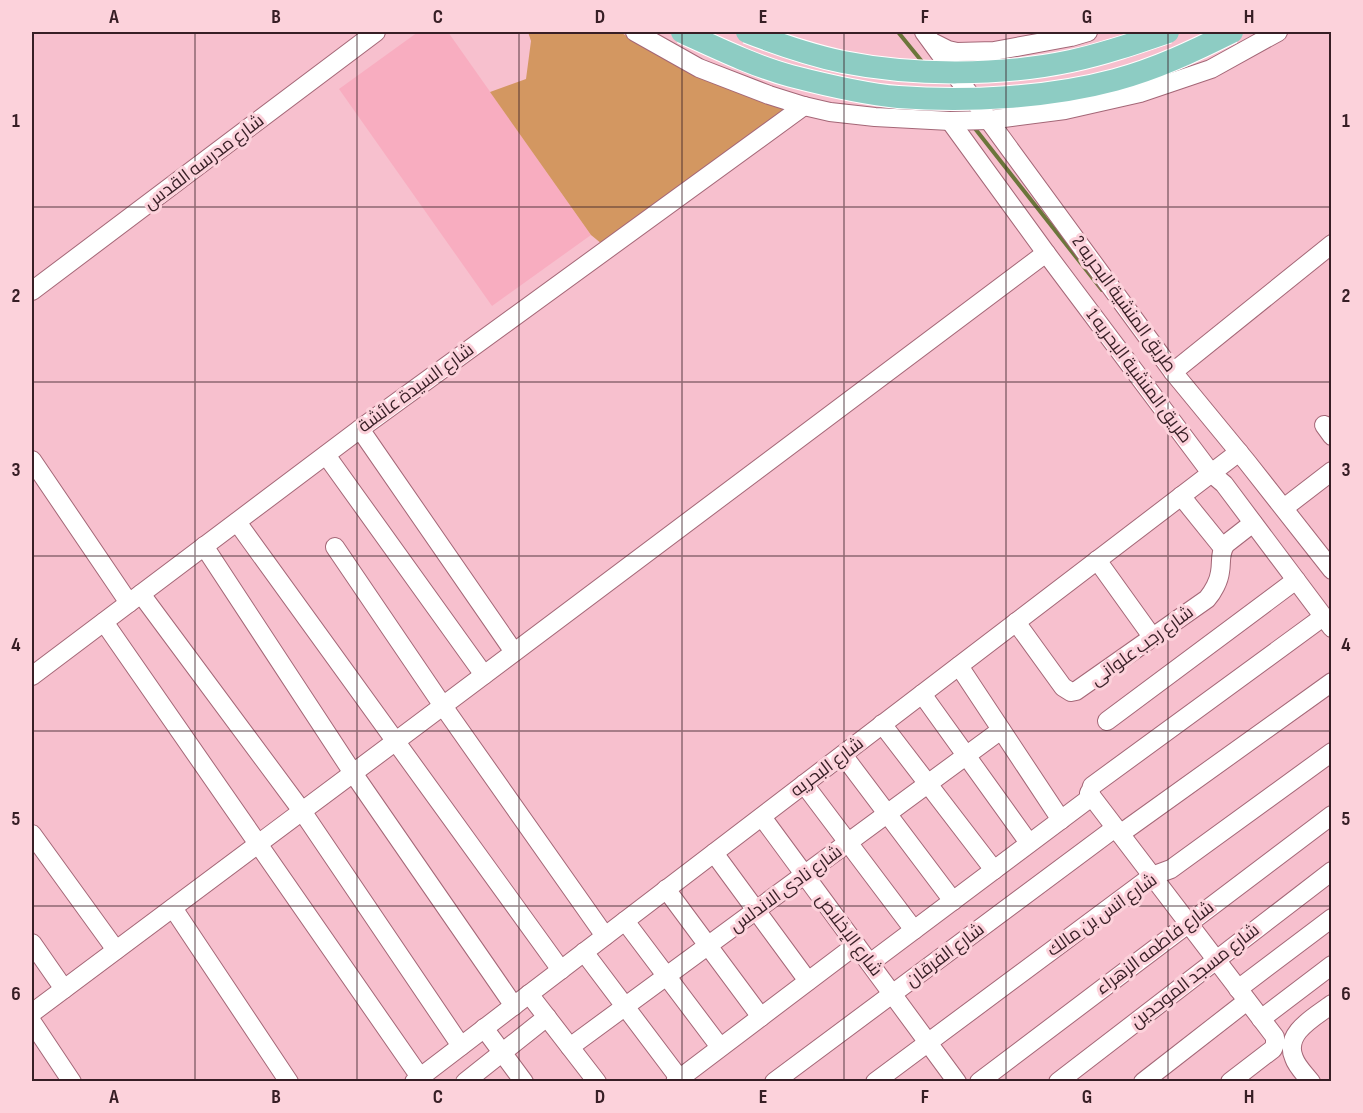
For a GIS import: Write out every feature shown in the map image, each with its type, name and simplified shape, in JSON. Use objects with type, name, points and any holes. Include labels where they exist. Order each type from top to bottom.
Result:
[{"type":"main road","points":[[682,32],[780,72],[833,86],[898,97],[990,98],[1074,88],[1113,80],[1144,71],[1232,32]]},
{"type":"main road","points":[[747,32],[797,50],[844,62],[898,69],[982,73],[1069,62],[1168,32]]},
{"type":"street","name":"شارع مدرسه القدس","points":[[32,291],[376,32]]},
{"type":"street","points":[[635,32],[699,68],[804,106],[830,112],[875,117],[950,121],[989,120],[1065,110],[1140,93],[1211,69],[1278,32]]},
{"type":"street","points":[[699,68],[709,32]]},
{"type":"street","points":[[928,36],[948,50],[957,52],[994,51],[1071,38],[1088,32]]},
{"type":"street","name":"طريق المنشية البحريه 2","points":[[928,36],[1173,372],[1332,570]]},
{"type":"street","name":"شارع السيدة عائشة","points":[[32,676],[360,429],[804,106]]},
{"type":"street","name":"طريق المنشية البحريه 1","points":[[950,121],[1211,473],[1224,484],[1327,622]]},
{"type":"street","points":[[1173,372],[1332,244]]},
{"type":"street","points":[[32,1013],[1046,253]]},
{"type":"street","points":[[360,429],[514,652]]},
{"type":"street","name":"شارع البحريه","points":[[417,1079],[1239,452]]},
{"type":"street","points":[[326,455],[484,675]]},
{"type":"street","points":[[32,460],[135,599],[302,811],[461,1046]]},
{"type":"street","points":[[1284,508],[1332,471]]},
{"type":"street","points":[[1181,496],[1223,548],[1253,523]]},
{"type":"street","points":[[237,522],[561,970]]},
{"type":"street","points":[[204,546],[353,773],[514,1006]]},
{"type":"street","points":[[335,547],[443,706],[605,936]]},
{"type":"street","name":"شارع رجب علوانى","points":[[1016,622],[1063,687],[1071,692],[1081,689],[1210,596],[1220,577],[1223,548]]},
{"type":"street","points":[[1097,561],[1152,638]]},
{"type":"street","points":[[1107,721],[1296,580]]},
{"type":"street","points":[[104,622],[259,844],[417,1079]]},
{"type":"street","points":[[870,963],[1086,801],[1092,786],[1327,622]]},
{"type":"street","points":[[959,666],[1060,820]]},
{"type":"street","name":"شارع الفرقان","points":[[774,1082],[892,993],[1118,831],[1332,682]]},
{"type":"street","points":[[922,694],[1029,843]]},
{"type":"street","points":[[882,724],[994,870]]},
{"type":"street","name":"شارع نادى الاندلس","points":[[570,1047],[1001,730]]},
{"type":"street","name":"شارع انس بن مالك","points":[[875,1082],[1152,876],[1171,869],[1332,752]]},
{"type":"street","points":[[843,755],[953,901]]},
{"type":"street","points":[[804,784],[914,930]]},
{"type":"street","points":[[1089,793],[1275,1037],[1273,1049],[1230,1082]]},
{"type":"street","name":"شارع فاطمه الزهراء","points":[[979,1082],[1332,815]]},
{"type":"street","name":"شارع الإخلاص","points":[[762,817],[957,1082]]},
{"type":"street","points":[[32,834],[116,950]]},
{"type":"street","points":[[714,853],[808,981]]},
{"type":"street","name":"شارع مسجد الموحدين","points":[[1058,1082],[1332,870]]},
{"type":"street","points":[[666,889],[761,1017]]},
{"type":"street","points":[[174,908],[289,1082]]},
{"type":"street","points":[[1143,1082],[1332,918]]},
{"type":"street","points":[[625,921],[720,1047]]},
{"type":"street","points":[[32,943],[64,989]]},
{"type":"street","points":[[584,952],[677,1080],[856,945]]},
{"type":"street","points":[[1261,1019],[1332,965]]},
{"type":"street","points":[[529,994],[597,1082]]},
{"type":"street","points":[[1311,1082],[1295,1062],[1292,1043],[1296,1032],[1332,1004]]},
{"type":"street","points":[[465,1081],[547,1017]]},
{"type":"street","points":[[32,1022],[72,1082]]},
{"type":"street","points":[[484,1028],[524,1082]]},
{"type":"shaded area","points":[[418,32],[448,32],[591,235],[492,306],[339,89]]},
{"type":"shaded area","points":[[528,32],[620,32],[635,41],[789,108],[602,244],[591,235],[490,92],[526,79],[531,41]]},
{"type":"waterway","points":[[898,32],[924,64]]},
{"type":"waterway","points":[[973,126],[1102,290]]}]
